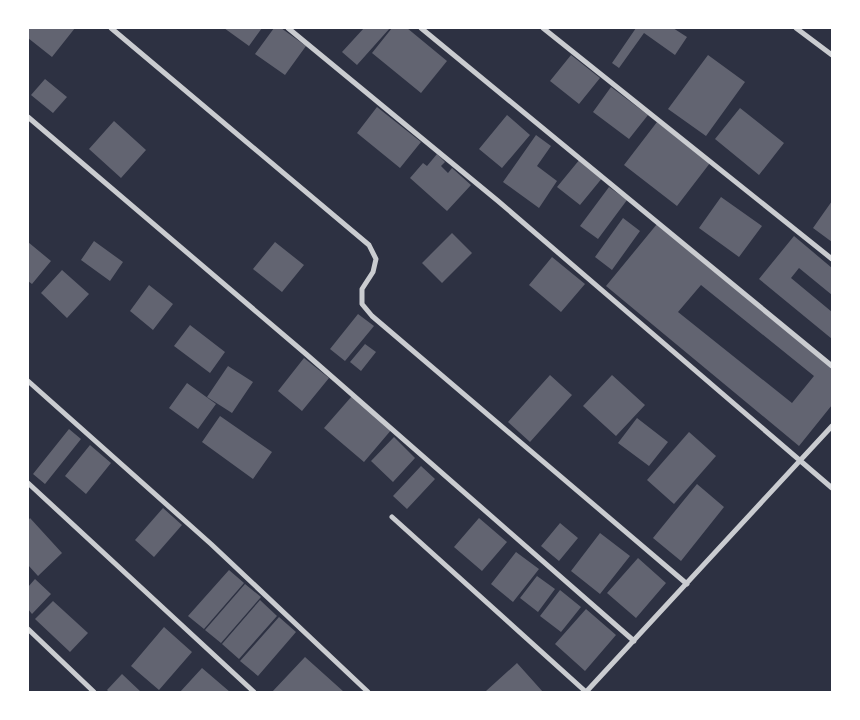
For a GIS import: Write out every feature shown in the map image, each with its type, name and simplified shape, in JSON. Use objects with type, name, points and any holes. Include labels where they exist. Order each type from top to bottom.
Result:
[{"type":"street","points":[[111,28],[369,245],[376,259],[373,272],[362,289],[362,304],[372,316],[687,584]]},
{"type":"street","points":[[288,28],[498,201],[832,488]]},
{"type":"street","points":[[421,28],[832,366]]},
{"type":"street","points":[[543,28],[832,260]]},
{"type":"street","points":[[796,28],[832,55]]},
{"type":"street","points":[[28,117],[298,347],[634,641]]},
{"type":"street","points":[[28,381],[211,544],[368,692]]},
{"type":"street","points":[[392,517],[586,692],[832,426]]},
{"type":"street","points":[[28,483],[254,692]]},
{"type":"street","points":[[28,628],[94,692]]},
{"type":"building","points":[[28,28],[75,28],[52,57],[28,38]]},
{"type":"building","points":[[224,28],[262,28],[249,46]]},
{"type":"building","points":[[274,28],[281,28],[306,46],[285,75],[255,54]]},
{"type":"building","points":[[364,28],[390,28],[357,65],[342,52]]},
{"type":"building","points":[[392,28],[407,28],[447,61],[421,93],[372,53]]},
{"type":"building","points":[[636,28],[673,28],[687,37],[675,55],[644,33],[619,68],[612,63]]},
{"type":"building","points":[[571,55],[600,78],[579,104],[550,81]]},
{"type":"building","points":[[708,55],[745,82],[706,136],[668,109]]},
{"type":"building","points":[[45,79],[67,97],[53,113],[31,95]]},
{"type":"building","points":[[611,87],[648,115],[629,139],[593,112]]},
{"type":"building","points":[[377,107],[421,142],[400,168],[357,133]]},
{"type":"building","points":[[740,108],[784,143],[759,175],[715,139]]},
{"type":"building","points":[[507,115],[530,135],[502,168],[479,149]]},
{"type":"building","points":[[114,121],[146,150],[121,178],[89,149]]},
{"type":"building","points":[[657,122],[710,163],[677,206],[624,165]]},
{"type":"building","points":[[536,135],[551,146],[537,166],[557,181],[539,208],[503,182]]},
{"type":"building","points":[[437,154],[445,162],[441,166],[448,173],[452,168],[471,185],[447,211],[410,178],[423,163],[427,166]]},
{"type":"building","points":[[580,159],[603,177],[580,205],[557,187]]},
{"type":"building","points":[[609,187],[627,200],[598,239],[580,226]]},
{"type":"building","points":[[721,197],[762,226],[739,257],[699,228]]},
{"type":"building","points":[[832,201],[832,242],[813,228]]},
{"type":"building","points":[[623,218],[640,231],[612,270],[595,257]]},
{"type":"building","points":[[657,224],[832,368],[832,405],[799,446],[606,286]],"holes":[[[701,285],[814,376],[792,403],[678,312]]]},
{"type":"building","points":[[452,233],[472,253],[442,283],[422,263]]},
{"type":"building","points":[[794,236],[832,268],[832,295],[799,268],[791,278],[832,312],[832,339],[759,279]]},
{"type":"building","points":[[94,241],[123,262],[110,281],[81,260]]},
{"type":"building","points":[[28,242],[51,261],[32,284],[28,281]]},
{"type":"building","points":[[275,242],[304,265],[282,292],[253,269]]},
{"type":"building","points":[[552,257],[585,284],[561,312],[529,285]]},
{"type":"building","points":[[62,270],[89,294],[67,318],[41,293]]},
{"type":"building","points":[[149,285],[173,304],[153,330],[130,311]]},
{"type":"building","points":[[358,314],[374,326],[345,361],[330,349]]},
{"type":"building","points":[[190,325],[225,352],[210,373],[174,346]]},
{"type":"building","points":[[365,344],[376,352],[361,371],[350,362]]},
{"type":"building","points":[[304,358],[329,378],[302,411],[278,391]]},
{"type":"building","points":[[228,366],[253,382],[232,413],[207,397]]},
{"type":"building","points":[[550,375],[572,395],[530,442],[508,422]]},
{"type":"building","points":[[612,375],[645,405],[616,436],[583,406]]},
{"type":"building","points":[[187,383],[216,404],[198,429],[169,408]]},
{"type":"building","points":[[352,396],[392,429],[364,462],[324,428]]},
{"type":"building","points":[[220,416],[272,452],[253,479],[202,442]]},
{"type":"building","points":[[637,418],[668,442],[649,466],[618,443]]},
{"type":"building","points":[[69,429],[81,439],[45,484],[33,474]]},
{"type":"building","points":[[689,432],[716,456],[674,504],[647,480]]},
{"type":"building","points":[[394,437],[415,458],[393,482],[371,461]]},
{"type":"building","points":[[90,445],[111,463],[86,494],[65,476]]},
{"type":"building","points":[[421,466],[435,479],[407,509],[393,496]]},
{"type":"building","points":[[697,484],[724,507],[681,561],[653,538]]},
{"type":"building","points":[[163,508],[182,525],[154,557],[135,540]]},
{"type":"building","points":[[30,518],[62,553],[38,576],[28,565],[28,521]]},
{"type":"building","points":[[479,518],[507,542],[482,571],[454,547]]},
{"type":"building","points":[[560,523],[578,538],[559,561],[541,546]]},
{"type":"building","points":[[600,533],[630,556],[600,594],[571,571]]},
{"type":"building","points":[[516,552],[539,569],[513,602],[491,584]]},
{"type":"building","points":[[638,558],[666,583],[636,618],[607,593]]},
{"type":"building","points":[[229,570],[244,583],[204,629],[188,616]]},
{"type":"building","points":[[537,576],[555,589],[538,612],[520,598]]},
{"type":"building","points":[[35,579],[51,594],[32,614],[28,609],[28,587]]},
{"type":"building","points":[[245,584],[261,597],[221,643],[205,630]]},
{"type":"building","points":[[560,590],[581,607],[561,632],[540,616]]},
{"type":"building","points":[[260,600],[277,616],[239,659],[222,644]]},
{"type":"building","points":[[53,601],[88,633],[70,652],[35,619]]},
{"type":"building","points":[[586,609],[616,635],[585,671],[555,644]]},
{"type":"building","points":[[279,617],[296,632],[258,676],[240,661]]},
{"type":"building","points":[[164,627],[192,652],[159,690],[131,666]]},
{"type":"building","points":[[305,657],[344,692],[272,692]]},
{"type":"building","points":[[517,663],[543,692],[486,691]]},
{"type":"building","points":[[202,668],[230,692],[180,692]]},
{"type":"building","points":[[122,674],[141,692],[109,692],[107,690]]}]
